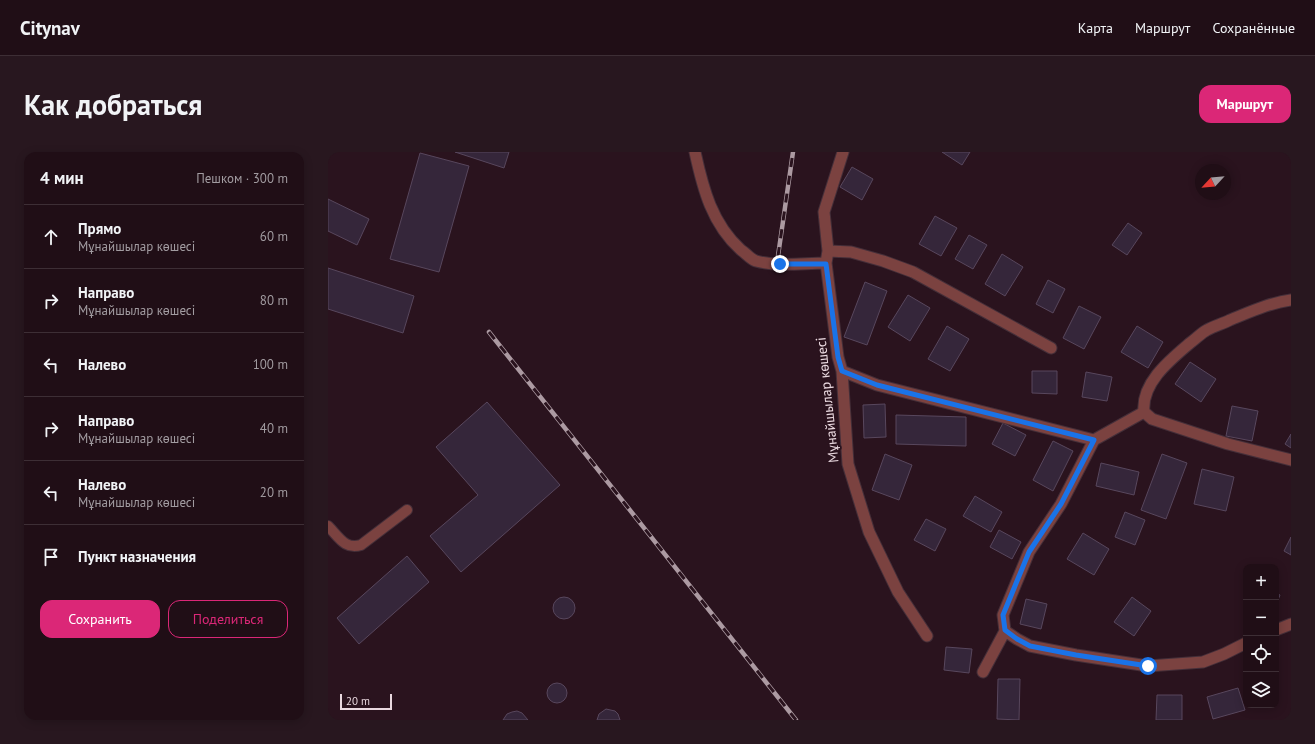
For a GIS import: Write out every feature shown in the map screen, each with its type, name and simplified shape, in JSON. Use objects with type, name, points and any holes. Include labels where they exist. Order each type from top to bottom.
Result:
[{"type":"street","points":[[695,152],[701,183],[716,219],[732,242],[753,260],[767,264],[826,264]]},
{"type":"street","name":"Мұнайшылар көшесі","points":[[843,152],[824,212],[828,250],[826,264],[838,357],[842,371],[848,464],[870,532],[898,592],[926,636]]},
{"type":"street","points":[[828,250],[851,252],[883,261],[913,272],[1051,348]]},
{"type":"street","points":[[1291,300],[1257,309],[1207,330],[1175,355],[1156,376],[1145,396],[1143,404],[1144,412],[1152,419],[1228,444],[1291,460]]},
{"type":"street","points":[[842,371],[877,385],[1094,440]]},
{"type":"street","points":[[983,672],[1005,630],[1003,615],[1029,552],[1061,504],[1094,440],[1144,412]]},
{"type":"street","points":[[1279,629],[1291,624]]},
{"type":"street","points":[[1005,630],[1030,646],[1148,666],[1203,662],[1243,644]]},
{"type":"lane","points":[[328,526],[347,545],[354,547],[361,545],[407,510]]},
{"type":"building","points":[[455,152],[509,152],[504,168]]},
{"type":"building","points":[[942,152],[970,152],[962,165]]},
{"type":"building","points":[[420,153],[469,166],[439,272],[390,259]]},
{"type":"building","points":[[852,167],[873,179],[862,200],[840,187]]},
{"type":"building","points":[[328,199],[369,219],[357,245],[328,231]]},
{"type":"building","points":[[935,216],[957,228],[941,256],[919,244]]},
{"type":"building","points":[[1128,223],[1142,233],[1127,255],[1112,245]]},
{"type":"building","points":[[969,235],[987,245],[973,269],[955,259]]},
{"type":"building","points":[[1002,254],[1023,267],[1005,296],[985,284]]},
{"type":"building","points":[[328,268],[414,296],[403,333],[328,309]]},
{"type":"building","points":[[1048,280],[1065,289],[1053,313],[1036,304]]},
{"type":"building","points":[[865,282],[887,291],[867,345],[844,337]]},
{"type":"building","points":[[908,295],[930,308],[910,341],[888,327]]},
{"type":"building","points":[[1079,306],[1101,317],[1084,349],[1063,338]]},
{"type":"building","points":[[947,326],[969,339],[950,371],[928,359]]},
{"type":"building","points":[[1137,326],[1163,342],[1148,368],[1121,352]]},
{"type":"building","points":[[1190,362],[1216,379],[1201,402],[1175,384]]},
{"type":"building","points":[[1032,371],[1057,371],[1057,394],[1032,393]]},
{"type":"building","points":[[1086,372],[1112,377],[1107,401],[1082,397]]},
{"type":"building","points":[[487,402],[560,485],[461,572],[430,536],[478,495],[436,447]]},
{"type":"building","points":[[885,404],[886,437],[864,438],[863,405]]},
{"type":"building","points":[[1232,406],[1258,411],[1252,441],[1226,436]]},
{"type":"building","points":[[896,415],[966,417],[966,446],[896,444]]},
{"type":"building","points":[[1003,423],[1026,435],[1015,456],[992,444]]},
{"type":"building","points":[[1291,434],[1291,448],[1285,444]]},
{"type":"building","points":[[1053,441],[1073,451],[1053,491],[1033,480]]},
{"type":"building","points":[[885,454],[912,465],[899,500],[872,490]]},
{"type":"building","points":[[1162,454],[1187,463],[1166,519],[1141,510]]},
{"type":"building","points":[[1101,463],[1139,472],[1134,495],[1096,486]]},
{"type":"building","points":[[1202,469],[1234,477],[1226,511],[1194,504]]},
{"type":"building","points":[[975,496],[1002,512],[991,532],[963,516]]},
{"type":"building","points":[[1125,512],[1145,520],[1135,545],[1115,537]]},
{"type":"building","points":[[926,519],[946,529],[935,551],[914,540]]},
{"type":"building","points":[[999,530],[1021,542],[1012,559],[990,547]]},
{"type":"building","points":[[1083,533],[1109,549],[1094,575],[1067,559]]},
{"type":"building","points":[[1291,537],[1291,555],[1284,551]]},
{"type":"building","points":[[407,556],[429,582],[359,644],[337,618]]},
{"type":"building","points":[[564,597],[572,600],[575,608],[572,616],[564,619],[556,616],[553,608],[556,600]]},
{"type":"building","points":[[1132,597],[1151,611],[1134,636],[1114,622]]},
{"type":"building","points":[[1026,599],[1047,604],[1041,629],[1020,624]]},
{"type":"building","points":[[946,647],[972,649],[969,673],[944,670]]},
{"type":"building","points":[[998,679],[1020,679],[1019,720],[997,719]]},
{"type":"building","points":[[557,683],[564,686],[567,693],[564,700],[557,703],[550,700],[547,693],[550,686]]},
{"type":"building","points":[[1238,688],[1243,708],[1245,710],[1213,719],[1207,697]]},
{"type":"building","points":[[1157,695],[1182,695],[1182,720],[1156,720]]},
{"type":"building","points":[[606,709],[615,711],[620,720],[597,720],[599,714]]},
{"type":"building","points":[[517,711],[522,713],[528,720],[503,720],[507,714]]},
{"type":"railway","points":[[778,256],[793,152]]},
{"type":"railway","points":[[489,332],[796,720]]},
{"type":"route","points":[[780,264],[826,264],[837,338],[838,357],[842,371],[877,385],[915,393],[1094,440],[1061,504],[1029,552],[1003,615],[1005,630],[1030,646],[1148,666]]}]
